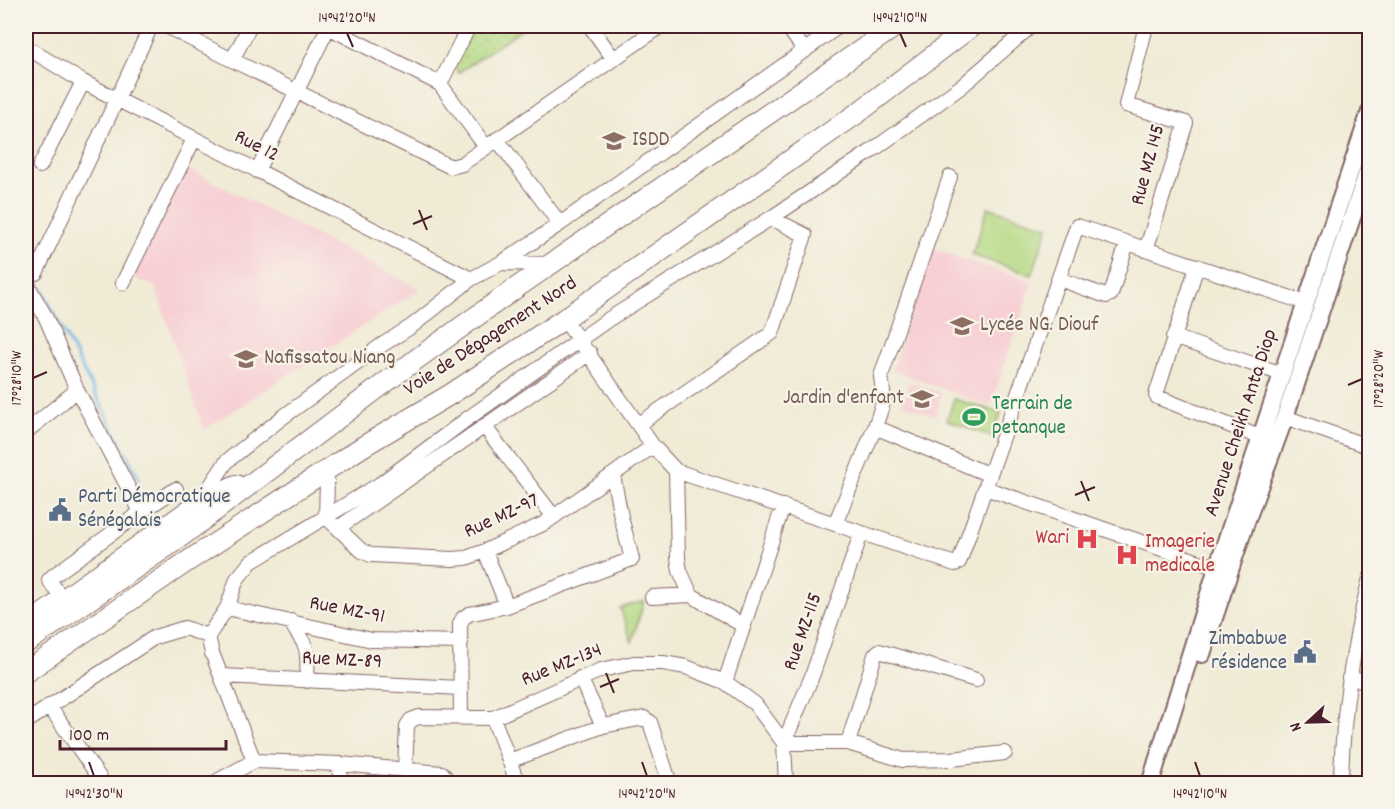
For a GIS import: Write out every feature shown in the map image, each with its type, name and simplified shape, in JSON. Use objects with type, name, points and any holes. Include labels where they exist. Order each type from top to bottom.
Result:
[{"type":"highway","name":"Voie de Dégagement Nord","points":[[26,643],[175,541],[418,358],[550,264],[896,26]]},
{"type":"highway","name":"Voie de Dégagement Nord","points":[[26,672],[184,563],[362,447],[451,394],[564,319],[859,112],[972,26]]},
{"type":"highway","points":[[26,688],[327,481],[343,468],[362,447]]},
{"type":"highway","points":[[26,626],[199,503],[221,491],[262,476]]},
{"type":"main road","name":"Avenue Cheikh Anta Diop","points":[[1150,783],[1217,568],[1370,112]]},
{"type":"main road","name":"Avenue Cheikh Anta Diop","points":[[1161,783],[1179,722],[1370,164]]},
{"type":"street","points":[[141,512],[77,390],[28,280],[151,26]]},
{"type":"street","points":[[166,26],[451,166],[462,164],[661,26]]},
{"type":"street","points":[[232,60],[250,26]]},
{"type":"street","points":[[257,171],[328,26],[440,84],[560,224]]},
{"type":"street","points":[[440,84],[469,26]]},
{"type":"street","points":[[590,26],[613,58]]},
{"type":"street","points":[[787,26],[805,51]]},
{"type":"street","points":[[199,503],[227,461],[293,410],[412,326],[471,279],[501,263],[560,224],[839,26]]},
{"type":"street","points":[[254,761],[208,644],[208,636],[226,608],[237,579],[251,562],[380,484],[467,418],[609,319],[771,218],[870,152],[962,86],[1031,26]]},
{"type":"street","name":"Rue MZ 145","points":[[1146,26],[1126,105],[1186,123],[1146,250]]},
{"type":"street","name":"Rue 12","points":[[26,47],[83,82],[471,279]]},
{"type":"street","points":[[40,166],[83,82]]},
{"type":"street","points":[[123,283],[195,139]]},
{"type":"street","points":[[835,524],[884,400],[881,376],[950,177]]},
{"type":"street","points":[[639,424],[771,333],[805,235],[771,218]]},
{"type":"street","points":[[564,319],[653,446],[676,471],[955,564],[959,562],[1077,226],[1306,303]]},
{"type":"street","points":[[1059,279],[1106,296],[1111,294],[1127,243]]},
{"type":"street","points":[[501,263],[550,264]]},
{"type":"street","points":[[1197,267],[1156,396],[1262,438]]},
{"type":"street","points":[[1173,337],[1282,374]]},
{"type":"street","points":[[338,528],[590,353]]},
{"type":"street","points":[[26,432],[77,390]]},
{"type":"street","points":[[1285,417],[1370,447]]},
{"type":"street","points":[[484,426],[554,517]]},
{"type":"street","points":[[875,427],[988,481],[1217,568]]},
{"type":"street","name":"Rue MZ-97","points":[[326,517],[362,551],[371,555],[466,558],[554,517],[653,446]]},
{"type":"street","points":[[676,471],[678,558],[680,572],[691,595]]},
{"type":"street","points":[[461,717],[460,624],[463,618],[469,614],[507,606],[632,559],[613,475]]},
{"type":"street","points":[[326,517],[327,481]]},
{"type":"street","points":[[63,600],[49,580],[176,489]]},
{"type":"street","points":[[725,682],[783,506]]},
{"type":"street","name":"Rue MZ-115","points":[[784,743],[812,676],[861,534]]},
{"type":"street","points":[[485,551],[507,606]]},
{"type":"street","points":[[1341,783],[1349,678],[1357,629],[1370,578]]},
{"type":"street","points":[[652,597],[691,595],[744,626]]},
{"type":"street","name":"Rue MZ-91","points":[[226,608],[372,640],[461,642]]},
{"type":"street","points":[[291,621],[294,631],[304,643],[306,650],[307,681]]},
{"type":"street","points":[[26,722],[155,637],[185,628],[208,636]]},
{"type":"street","points":[[848,743],[875,655],[879,651],[882,650],[976,680]]},
{"type":"street","name":"Rue MZ-134","points":[[405,769],[407,726],[411,720],[419,717],[493,718],[580,678],[601,670],[634,663],[663,663],[686,667],[725,682],[755,704],[784,743]]},
{"type":"street","name":"Rue MZ-89","points":[[222,676],[460,688]]},
{"type":"street","points":[[580,678],[603,726]]},
{"type":"street","points":[[1349,678],[1370,681]]},
{"type":"street","points":[[49,706],[104,783]]},
{"type":"street","points":[[509,761],[603,726],[641,717],[648,719],[670,783]]},
{"type":"street","points":[[493,718],[518,783]]},
{"type":"street","points":[[786,783],[784,743],[848,743],[903,760],[951,759],[1005,753]]},
{"type":"street","points":[[212,783],[227,780],[254,761],[405,769],[442,773],[445,780]]},
{"type":"street","points":[[340,764],[340,783]]},
{"type":"shaded area","name":"Nafissatou Niang","points":[[185,167],[420,289],[204,430],[155,287],[130,276]]},
{"type":"shaded area","name":"Lycée NG. Diouf","points":[[931,248],[1033,282],[990,407],[892,370]]},
{"type":"shaded area","name":"Jardin d'enfant","points":[[909,382],[942,393],[936,416],[902,404]]},
{"type":"green space","points":[[473,26],[526,26],[458,73],[454,64]]},
{"type":"green space","points":[[988,207],[1048,227],[1032,275],[972,255]]},
{"type":"green space","name":"Terrain de petanque","points":[[954,399],[1001,413],[993,437],[947,420]]},
{"type":"green space","points":[[644,601],[632,642],[620,608]]},
{"type":"waterway","points":[[26,273],[39,284],[139,479]]},
{"type":"place","name":"ISDD","points":[[614,141]]},
{"type":"place","name":"Lycée NG. Diouf","points":[[962,326]]},
{"type":"place","name":"Nafissatou Niang","points":[[246,359]]},
{"type":"place","name":"Jardin d'enfant","points":[[922,399]]},
{"type":"place","name":"Terrain de petanque","points":[[974,417]]},
{"type":"place","name":"Parti Démocratique Sénégalais","points":[[60,510]]},
{"type":"place","name":"Wari","points":[[1087,539]]},
{"type":"place","name":"Imagerie medicale","points":[[1127,555]]},
{"type":"place","name":"Zimbabwe résidence","points":[[1305,652]]}]
